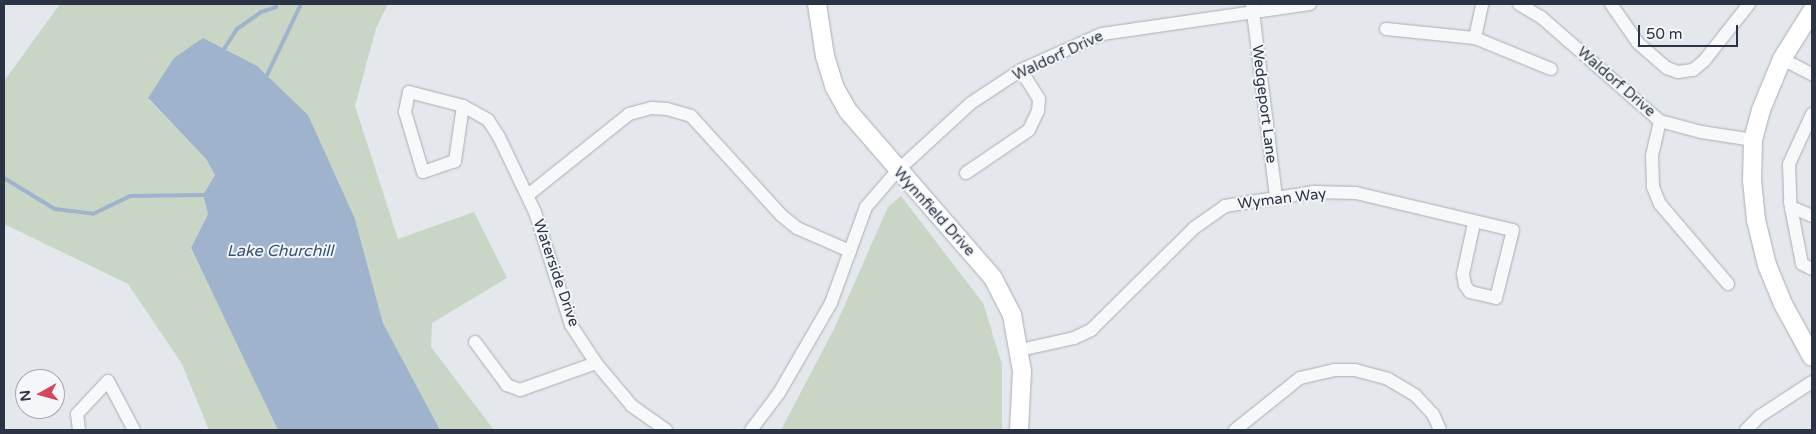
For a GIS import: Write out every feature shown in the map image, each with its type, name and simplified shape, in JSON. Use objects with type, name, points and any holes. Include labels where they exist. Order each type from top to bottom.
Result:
[{"type":"street","name":"Wynnfield Drive","points":[[817,4],[826,56],[834,86],[848,111],[897,170],[993,278],[1012,315],[1020,350],[1022,371],[1019,430]]},
{"type":"street","name":"Waldorf Drive","points":[[897,170],[971,104],[1021,70],[1102,34],[1252,7],[1310,4]]},
{"type":"street","points":[[1475,38],[1482,4]]},
{"type":"street","name":"Waldorf Drive","points":[[1519,4],[1541,17],[1660,121],[1702,132],[1753,140]]},
{"type":"street","points":[[1611,4],[1638,43],[1667,68],[1678,72],[1693,70],[1704,60],[1748,4]]},
{"type":"street","name":"Wedgeport Lane","points":[[1252,7],[1276,196]]},
{"type":"street","points":[[1812,11],[1782,59],[1761,110],[1753,140],[1754,200],[1766,265],[1783,304],[1812,357]]},
{"type":"street","points":[[1386,29],[1475,38],[1551,69]]},
{"type":"street","points":[[1782,59],[1812,74]]},
{"type":"street","points":[[966,173],[1029,130],[1038,111],[1039,99],[1021,70]]},
{"type":"street","name":"Waterside Drive","points":[[463,106],[455,161],[423,172],[405,112],[409,92],[463,106],[488,120],[528,195],[571,325],[596,363],[632,406],[666,430]]},
{"type":"street","points":[[528,195],[629,114],[652,108],[667,109],[691,116],[781,215],[797,228],[850,251]]},
{"type":"street","points":[[1812,114],[1789,164],[1791,207],[1802,264],[1812,269]]},
{"type":"street","points":[[1660,121],[1652,156],[1653,187],[1660,204],[1728,284]]},
{"type":"street","points":[[751,430],[779,393],[831,303],[866,206],[897,170]]},
{"type":"street","name":"Wyman Way","points":[[1020,350],[1074,338],[1091,330],[1213,212],[1226,206],[1276,196],[1313,192],[1356,193],[1474,223],[1513,230],[1496,298],[1470,292],[1465,285],[1464,274],[1474,223]]},
{"type":"street","points":[[1791,207],[1812,216]]},
{"type":"street","points":[[475,342],[507,385],[520,390],[596,363]]},
{"type":"street","points":[[1235,430],[1300,378],[1334,370],[1355,370],[1388,379],[1415,395],[1433,414],[1440,430]]},
{"type":"street","points":[[79,430],[77,414],[108,381],[134,430]]},
{"type":"street","points":[[1746,430],[1760,416],[1812,382]]},
{"type":"green space","points":[[60,4],[388,4],[376,28],[355,106],[398,239],[474,212],[507,278],[432,323],[431,347],[494,430],[440,430],[383,323],[355,219],[148,99],[206,159],[215,175],[203,195],[208,214],[191,249],[280,430],[209,430],[182,364],[128,284],[4,224],[4,81]]},
{"type":"green space","points":[[901,196],[983,303],[1002,364],[1002,430],[781,430],[835,327],[888,207]]},
{"type":"water","name":"Lake Churchill","points":[[203,38],[257,66],[308,115],[355,219],[383,323],[440,430],[278,430],[191,248],[208,214],[203,195],[215,175],[206,159],[148,98],[174,58]]},
{"type":"waterway","points":[[224,49],[237,29],[261,12],[276,7],[276,4]]},
{"type":"waterway","points":[[267,75],[301,4]]},
{"type":"waterway","points":[[4,178],[55,209],[93,214],[130,196],[203,195]]}]
